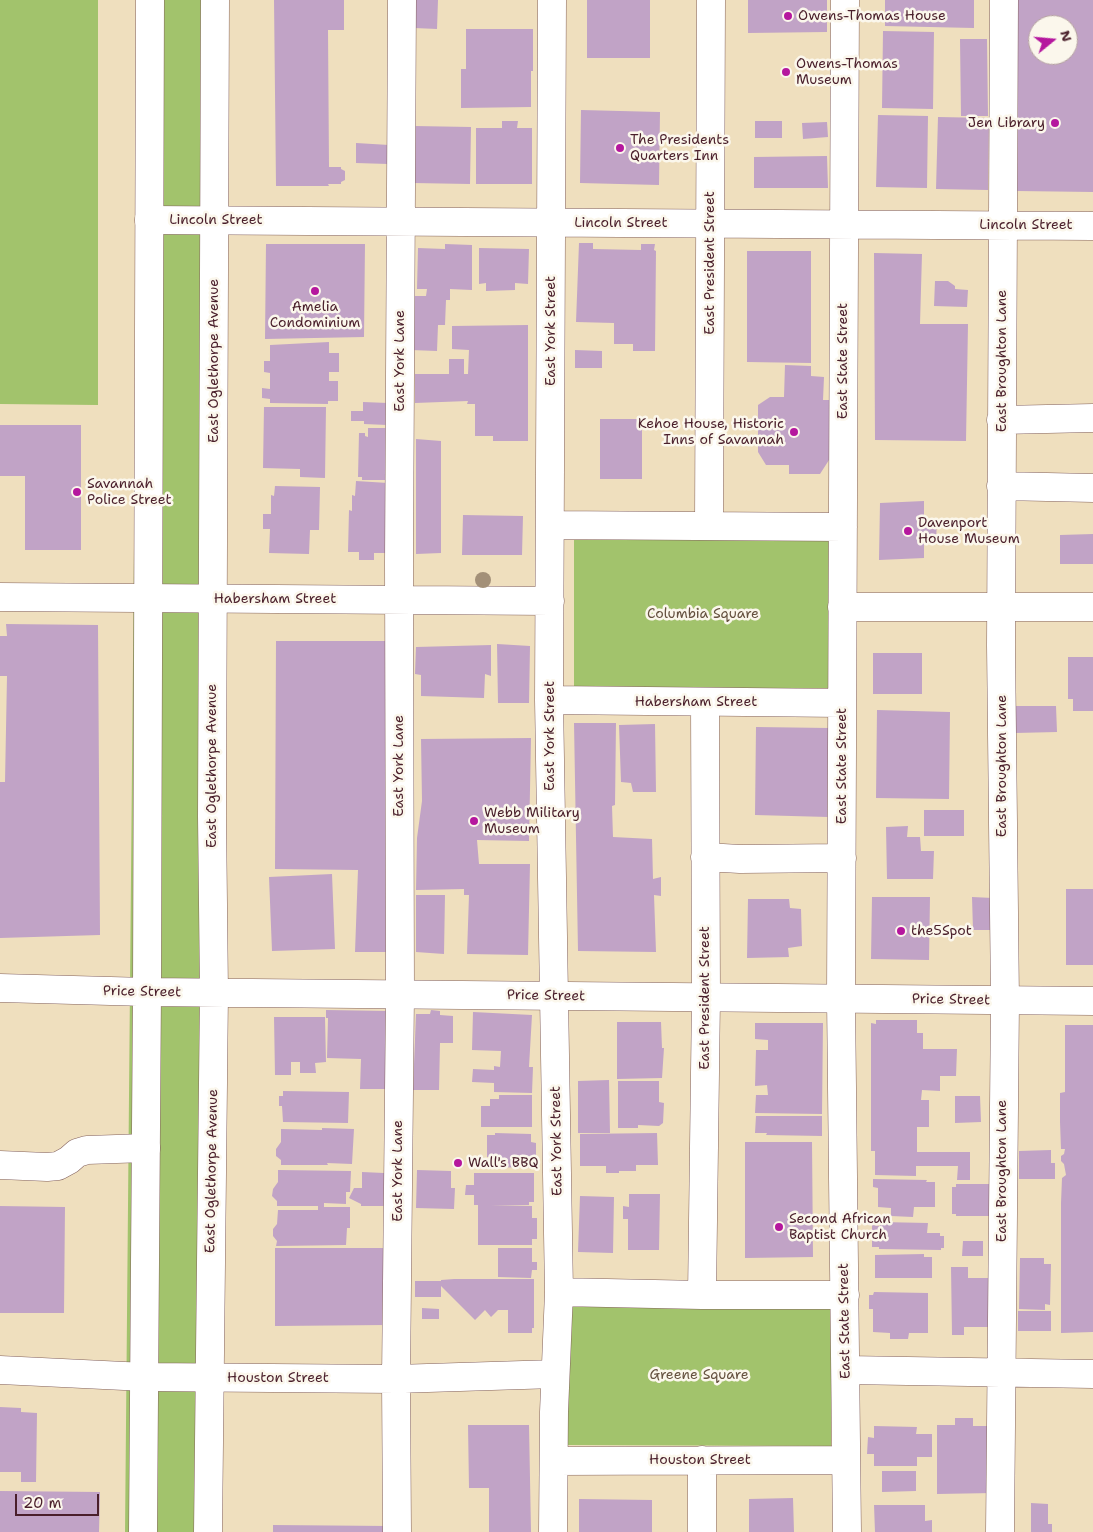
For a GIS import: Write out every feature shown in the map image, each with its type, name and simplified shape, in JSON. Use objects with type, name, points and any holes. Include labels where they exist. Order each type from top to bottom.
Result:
[{"type":"street","points":[[143,1532],[147,992],[150,0]]},
{"type":"street","name":"East Oglethorpe Avenue","points":[[208,1532],[214,993],[212,598],[215,0]]},
{"type":"street","name":"East York Lane","points":[[397,1532],[402,0]]},
{"type":"street","name":"East York Street","points":[[552,0],[550,700],[559,1292],[555,1374],[553,1532]]},
{"type":"street","name":"East President Street","points":[[709,526],[711,0]]},
{"type":"street","name":"East State Street","points":[[845,0],[841,999],[847,1532]]},
{"type":"street","name":"East Broughton Lane","points":[[1000,1532],[1005,1001],[1001,486],[1004,0]]},
{"type":"street","name":"Lincoln Street","points":[[149,220],[1093,226]]},
{"type":"street","points":[[1002,420],[1093,418]]},
{"type":"street","points":[[1001,486],[1093,488]]},
{"type":"street","points":[[550,525],[843,527]]},
{"type":"street","name":"Habersham Street","points":[[0,597],[550,601]]},
{"type":"street","points":[[842,607],[1093,607]]},
{"type":"street","name":"Habersham Street","points":[[550,700],[842,703]]},
{"type":"street","name":"East President Street","points":[[702,1295],[706,998],[705,702]]},
{"type":"street","points":[[705,857],[740,859],[842,858]]},
{"type":"street","name":"Price Street","points":[[0,988],[214,993],[1093,1001]]},
{"type":"street","points":[[0,1165],[47,1168],[58,1166],[77,1153],[87,1150],[146,1148]]},
{"type":"street","points":[[559,1292],[702,1295],[845,1294]]},
{"type":"street","name":"Houston Street","points":[[0,1370],[209,1378],[396,1379],[555,1374]]},
{"type":"street","points":[[846,1370],[1093,1374]]},
{"type":"street","points":[[702,1460],[702,1532]]},
{"type":"street","name":"Houston Street","points":[[554,1461],[846,1460]]},
{"type":"green space","points":[[0,0],[98,0],[98,405],[0,404]]},
{"type":"green space","points":[[139,0],[219,0],[218,1532],[125,1532]]},
{"type":"green space","name":"Columbia Square","points":[[574,540],[831,540],[832,688],[574,688]]},
{"type":"green space","name":"Greene Square","points":[[567,1305],[831,1306],[831,1446],[567,1445]]},
{"type":"building","points":[[274,0],[344,0],[344,30],[328,30],[329,167],[341,167],[345,171],[345,180],[341,184],[328,184],[329,186],[276,186]]},
{"type":"building","points":[[415,0],[438,0],[437,29],[414,28]]},
{"type":"building","points":[[587,0],[650,0],[650,58],[587,58]]},
{"type":"building","name":"Owens-Thomas House","points":[[748,0],[827,0],[827,32],[748,33]]},
{"type":"building","points":[[885,0],[974,0],[974,28],[885,26]]},
{"type":"building","name":"Jen Library","points":[[1018,0],[1093,0],[1093,192],[1017,191]]},
{"type":"building","points":[[466,29],[533,29],[531,107],[461,108],[461,69],[466,69]]},
{"type":"building","points":[[883,31],[934,32],[933,109],[882,108]]},
{"type":"building","points":[[960,39],[987,39],[988,116],[961,116]]},
{"type":"building","name":"The Presidents Quarters Inn","points":[[581,110],[660,112],[659,185],[580,183]]},
{"type":"building","points":[[878,115],[928,116],[927,188],[876,187]]},
{"type":"building","points":[[938,117],[989,118],[988,190],[936,189]]},
{"type":"building","points":[[502,121],[518,121],[517,128],[532,128],[532,184],[476,184],[476,128],[502,128]]},
{"type":"building","points":[[755,121],[782,121],[782,138],[755,138]]},
{"type":"building","points":[[827,122],[828,137],[803,139],[802,123]]},
{"type":"building","points":[[414,126],[471,127],[470,184],[413,183]]},
{"type":"building","points":[[356,143],[389,145],[388,164],[356,163]]},
{"type":"building","points":[[827,156],[828,188],[754,188],[754,157]]},
{"type":"building","points":[[579,243],[593,243],[593,249],[641,250],[641,244],[655,244],[655,351],[633,351],[633,344],[614,344],[614,323],[576,322]]},
{"type":"building","name":"Amelia Condominium","points":[[266,244],[365,244],[364,337],[265,339]]},
{"type":"building","points":[[445,244],[472,245],[472,290],[450,289],[450,300],[446,300],[445,325],[438,325],[437,351],[411,350],[412,296],[426,296],[427,289],[417,289],[418,248],[445,249]]},
{"type":"building","points":[[479,248],[529,249],[528,284],[515,283],[515,290],[486,291],[486,283],[479,284]]},
{"type":"building","points":[[747,251],[811,251],[811,363],[747,362]]},
{"type":"building","points":[[874,253],[922,254],[920,324],[968,324],[966,441],[875,440]]},
{"type":"building","points":[[935,281],[948,281],[955,286],[955,289],[968,290],[967,307],[934,306]]},
{"type":"building","points":[[528,325],[528,441],[493,441],[493,436],[475,436],[475,404],[467,404],[468,401],[415,403],[415,374],[449,374],[449,359],[464,359],[464,374],[468,374],[469,350],[452,349],[452,326]]},
{"type":"building","points":[[329,342],[329,353],[339,353],[339,372],[329,372],[329,381],[338,381],[338,401],[328,401],[328,404],[270,403],[270,399],[262,398],[262,388],[270,389],[270,373],[264,372],[264,361],[270,361],[270,345]]},
{"type":"building","points":[[575,350],[602,351],[602,368],[575,368]]},
{"type":"building","name":"Kehoe House, Historic Inns of Savannah","points":[[785,365],[811,366],[811,376],[824,377],[823,400],[832,400],[829,460],[820,474],[789,474],[789,465],[766,465],[758,452],[758,405],[770,397],[784,397]]},
{"type":"building","points":[[363,402],[388,403],[387,425],[364,424],[364,421],[351,421],[351,411],[363,411]]},
{"type":"building","points":[[264,407],[326,407],[325,478],[300,477],[300,469],[263,468]]},
{"type":"building","points":[[600,419],[642,419],[642,479],[600,479]]},
{"type":"building","points":[[0,425],[81,425],[81,550],[25,550],[25,476],[0,476]]},
{"type":"building","points":[[368,428],[387,428],[386,480],[362,480],[362,477],[358,477],[359,433],[365,433],[365,436],[368,437]]},
{"type":"building","points":[[416,439],[441,441],[441,553],[416,554]]},
{"type":"building","points":[[356,481],[388,483],[386,553],[374,553],[374,560],[359,560],[359,552],[348,552],[349,510],[352,511],[352,495],[355,496]]},
{"type":"building","points":[[275,486],[320,487],[319,530],[310,530],[309,554],[269,553],[270,529],[263,529],[263,514],[271,514],[271,495],[274,496]]},
{"type":"building","name":"Davenport House Museum","points":[[924,501],[924,522],[937,522],[936,540],[924,543],[924,558],[879,560],[880,503]]},
{"type":"building","points":[[463,515],[523,516],[522,555],[462,555]]},
{"type":"building","points":[[1093,534],[1093,564],[1060,564],[1060,535]]},
{"type":"building","points":[[6,624],[98,625],[100,935],[0,938],[0,782],[5,782],[7,676],[0,676],[0,636],[7,636]]},
{"type":"building","points":[[276,641],[388,641],[386,952],[355,952],[358,870],[275,869]]},
{"type":"building","points":[[497,644],[530,646],[529,703],[498,703]]},
{"type":"building","points":[[491,645],[491,676],[485,674],[484,698],[421,696],[421,675],[415,674],[416,647]]},
{"type":"building","points":[[873,653],[922,653],[922,694],[873,694]]},
{"type":"building","points":[[1068,657],[1093,657],[1093,711],[1073,711],[1073,699],[1068,699]]},
{"type":"building","points":[[1016,706],[1056,706],[1057,732],[1015,733]]},
{"type":"building","points":[[877,710],[950,712],[949,799],[876,798]]},
{"type":"building","points":[[574,723],[616,723],[615,805],[612,806],[613,837],[652,839],[653,879],[661,877],[661,896],[654,895],[656,952],[578,951]]},
{"type":"building","points":[[655,724],[656,792],[633,792],[631,783],[621,782],[619,725]]},
{"type":"building","points":[[756,727],[829,728],[828,817],[755,815]]},
{"type":"building","points":[[531,738],[529,841],[477,840],[479,864],[530,864],[528,955],[467,954],[469,895],[464,895],[464,889],[416,890],[417,838],[422,801],[421,739]]},
{"type":"building","points":[[924,810],[964,810],[964,836],[924,836]]},
{"type":"building","points":[[908,826],[907,837],[920,837],[921,851],[934,851],[933,879],[887,879],[886,827]]},
{"type":"building","points":[[332,874],[335,949],[272,951],[269,877]]},
{"type":"building","points":[[1066,889],[1093,889],[1093,965],[1066,965]]},
{"type":"building","points":[[416,895],[445,895],[444,954],[416,952]]},
{"type":"building","points":[[872,897],[930,897],[929,960],[871,959]]},
{"type":"building","points":[[972,897],[993,898],[992,930],[973,930]]},
{"type":"building","points":[[748,899],[789,899],[790,908],[801,909],[802,946],[788,948],[789,957],[747,958]]},
{"type":"building","points":[[326,1010],[389,1011],[387,1089],[360,1089],[361,1059],[327,1058],[328,1018],[326,1018]]},
{"type":"building","points":[[431,1010],[440,1011],[440,1015],[453,1016],[453,1043],[440,1043],[439,1090],[413,1090],[416,1014],[430,1014]]},
{"type":"building","points":[[473,1012],[532,1015],[529,1067],[533,1067],[532,1093],[494,1092],[494,1083],[472,1082],[473,1069],[494,1070],[494,1066],[500,1067],[501,1051],[472,1050]]},
{"type":"building","points":[[274,1017],[325,1017],[326,1062],[315,1063],[316,1073],[300,1073],[300,1062],[291,1062],[291,1075],[275,1075]]},
{"type":"building","points":[[876,1020],[917,1020],[917,1033],[923,1033],[923,1049],[957,1049],[956,1076],[940,1076],[940,1091],[922,1090],[921,1100],[929,1100],[929,1127],[917,1127],[917,1152],[970,1152],[970,1180],[957,1180],[958,1166],[916,1166],[916,1176],[875,1175],[875,1151],[871,1151],[871,1023],[876,1024]]},
{"type":"building","points":[[617,1022],[661,1022],[662,1048],[664,1048],[662,1078],[617,1079]]},
{"type":"building","points":[[755,1023],[823,1023],[822,1114],[755,1113],[756,1095],[768,1095],[767,1085],[755,1086],[756,1050],[768,1050],[768,1040],[755,1039]]},
{"type":"building","points":[[1065,1025],[1093,1025],[1093,1332],[1061,1333],[1061,1203],[1062,1178],[1066,1175],[1064,1164],[1061,1161],[1061,1156],[1064,1154],[1065,1149],[1061,1149],[1060,1093],[1065,1092]]},
{"type":"building","points":[[609,1080],[610,1133],[578,1133],[578,1081]]},
{"type":"building","points":[[618,1081],[659,1081],[659,1102],[664,1103],[663,1123],[659,1126],[638,1125],[638,1128],[618,1128]]},
{"type":"building","points":[[283,1091],[349,1092],[348,1123],[283,1122],[282,1106],[279,1106],[279,1096],[283,1096]]},
{"type":"building","points":[[499,1095],[532,1095],[532,1127],[481,1127],[481,1106],[490,1106],[490,1099],[499,1099]]},
{"type":"building","points":[[955,1096],[980,1096],[981,1122],[955,1123]]},
{"type":"building","points":[[756,1116],[822,1116],[822,1136],[766,1135],[767,1133],[755,1133]]},
{"type":"building","points":[[322,1128],[354,1129],[352,1164],[281,1165],[281,1160],[276,1156],[276,1149],[281,1142],[281,1129],[322,1130]]},
{"type":"building","points":[[495,1133],[531,1134],[531,1142],[536,1143],[536,1158],[531,1158],[531,1168],[495,1167],[496,1157],[487,1157],[487,1135],[495,1135]]},
{"type":"building","points":[[657,1133],[658,1165],[636,1165],[636,1171],[619,1171],[619,1173],[606,1173],[606,1166],[580,1166],[580,1134]]},
{"type":"building","name":"Second African Baptist Church","points":[[745,1142],[812,1142],[813,1257],[745,1258]]},
{"type":"building","points":[[1051,1150],[1051,1163],[1055,1163],[1055,1179],[1019,1179],[1019,1151]]},
{"type":"building","points":[[278,1170],[351,1171],[350,1192],[346,1192],[346,1204],[324,1203],[324,1207],[350,1207],[350,1228],[347,1228],[346,1245],[276,1246],[277,1241],[273,1236],[273,1229],[277,1224],[278,1210],[318,1210],[318,1206],[277,1206],[277,1201],[272,1196],[273,1189],[278,1182]]},
{"type":"building","points":[[417,1170],[451,1171],[451,1188],[455,1188],[454,1209],[416,1208]]},
{"type":"building","points":[[362,1172],[384,1173],[384,1206],[361,1206],[361,1204],[349,1198],[354,1188],[362,1188]]},
{"type":"building","points":[[474,1173],[534,1173],[534,1202],[529,1202],[529,1205],[491,1205],[532,1206],[532,1218],[537,1218],[537,1239],[532,1239],[532,1245],[478,1245],[478,1205],[474,1205],[474,1195],[465,1195],[466,1185],[474,1185]]},
{"type":"building","points":[[873,1179],[927,1180],[926,1182],[935,1182],[935,1207],[914,1207],[913,1217],[891,1216],[891,1208],[878,1207],[878,1188],[873,1187]]},
{"type":"building","points":[[956,1184],[991,1184],[991,1216],[956,1216],[956,1214],[952,1214],[952,1187],[956,1187]]},
{"type":"building","points":[[629,1194],[660,1194],[659,1250],[628,1250],[628,1219],[623,1219],[623,1206],[629,1207]]},
{"type":"building","points":[[580,1196],[614,1197],[613,1253],[578,1252]]},
{"type":"building","points":[[0,1206],[65,1207],[64,1313],[0,1313]]},
{"type":"building","points":[[880,1222],[928,1223],[927,1233],[940,1233],[940,1236],[944,1236],[944,1248],[941,1248],[941,1250],[879,1249],[879,1247],[872,1247],[872,1225],[880,1226]]},
{"type":"building","points":[[963,1241],[983,1241],[983,1256],[962,1256]]},
{"type":"building","points":[[275,1248],[386,1248],[386,1325],[275,1326]]},
{"type":"building","points":[[498,1248],[532,1248],[532,1262],[537,1262],[537,1270],[532,1270],[531,1278],[498,1277]]},
{"type":"building","points":[[924,1254],[924,1257],[932,1257],[932,1278],[875,1278],[875,1255]]},
{"type":"building","points":[[1020,1258],[1044,1258],[1044,1264],[1051,1264],[1050,1305],[1045,1304],[1045,1310],[1019,1309]]},
{"type":"building","points":[[951,1267],[968,1267],[968,1278],[990,1278],[990,1327],[964,1327],[964,1335],[952,1335]]},
{"type":"building","points":[[534,1279],[534,1328],[532,1328],[532,1333],[508,1333],[508,1310],[498,1310],[491,1317],[485,1310],[475,1320],[441,1286],[441,1297],[415,1297],[415,1281]]},
{"type":"building","points":[[874,1292],[928,1293],[928,1333],[909,1333],[908,1339],[890,1339],[890,1333],[873,1332],[873,1309],[869,1309],[869,1295],[873,1295]]},
{"type":"building","points":[[422,1308],[439,1309],[439,1319],[422,1319]]},
{"type":"building","points":[[1018,1311],[1051,1311],[1051,1331],[1018,1331]]},
{"type":"building","points":[[0,1407],[21,1408],[21,1412],[37,1413],[36,1482],[21,1482],[21,1472],[0,1472]]},
{"type":"building","points":[[955,1418],[973,1418],[973,1426],[994,1426],[994,1493],[937,1494],[937,1425],[955,1425]]},
{"type":"building","points":[[468,1425],[529,1425],[531,1532],[489,1532],[489,1488],[469,1488]]},
{"type":"building","points":[[874,1426],[917,1427],[916,1434],[932,1434],[932,1457],[917,1457],[917,1466],[874,1466],[874,1454],[867,1454],[868,1437],[874,1438]]},
{"type":"building","points":[[882,1471],[916,1471],[916,1491],[882,1492]]},
{"type":"building","points":[[0,1491],[100,1492],[99,1532],[0,1532]]},
{"type":"building","points":[[793,1498],[794,1532],[749,1532],[749,1499]]},
{"type":"building","points":[[579,1499],[652,1500],[652,1532],[579,1532]]},
{"type":"building","points":[[1031,1503],[1048,1504],[1048,1524],[1052,1524],[1052,1532],[1031,1532]]},
{"type":"building","points":[[874,1505],[925,1505],[925,1521],[932,1520],[932,1532],[875,1532]]},
{"type":"building","points":[[273,1525],[388,1526],[388,1532],[273,1532]]},
{"type":"place","name":"Owens-Thomas House","points":[[788,16]]},
{"type":"place","name":"Owens-Thomas Museum","points":[[786,72]]},
{"type":"place","name":"Jen Library","points":[[1055,123]]},
{"type":"place","name":"The Presidents Quarters Inn","points":[[620,148]]},
{"type":"place","name":"Amelia Condominium","points":[[315,291]]},
{"type":"place","name":"Kehoe House, Historic Inns of Savannah","points":[[794,432]]},
{"type":"place","name":"Savannah Police Street","points":[[77,492]]},
{"type":"place","name":"Davenport House Museum","points":[[908,531]]},
{"type":"place","name":"Webb Military Museum","points":[[474,821]]},
{"type":"place","name":"the5Spot","points":[[901,931]]},
{"type":"place","name":"Wall's BBQ","points":[[458,1163]]},
{"type":"place","name":"Second African Baptist Church","points":[[779,1227]]}]
